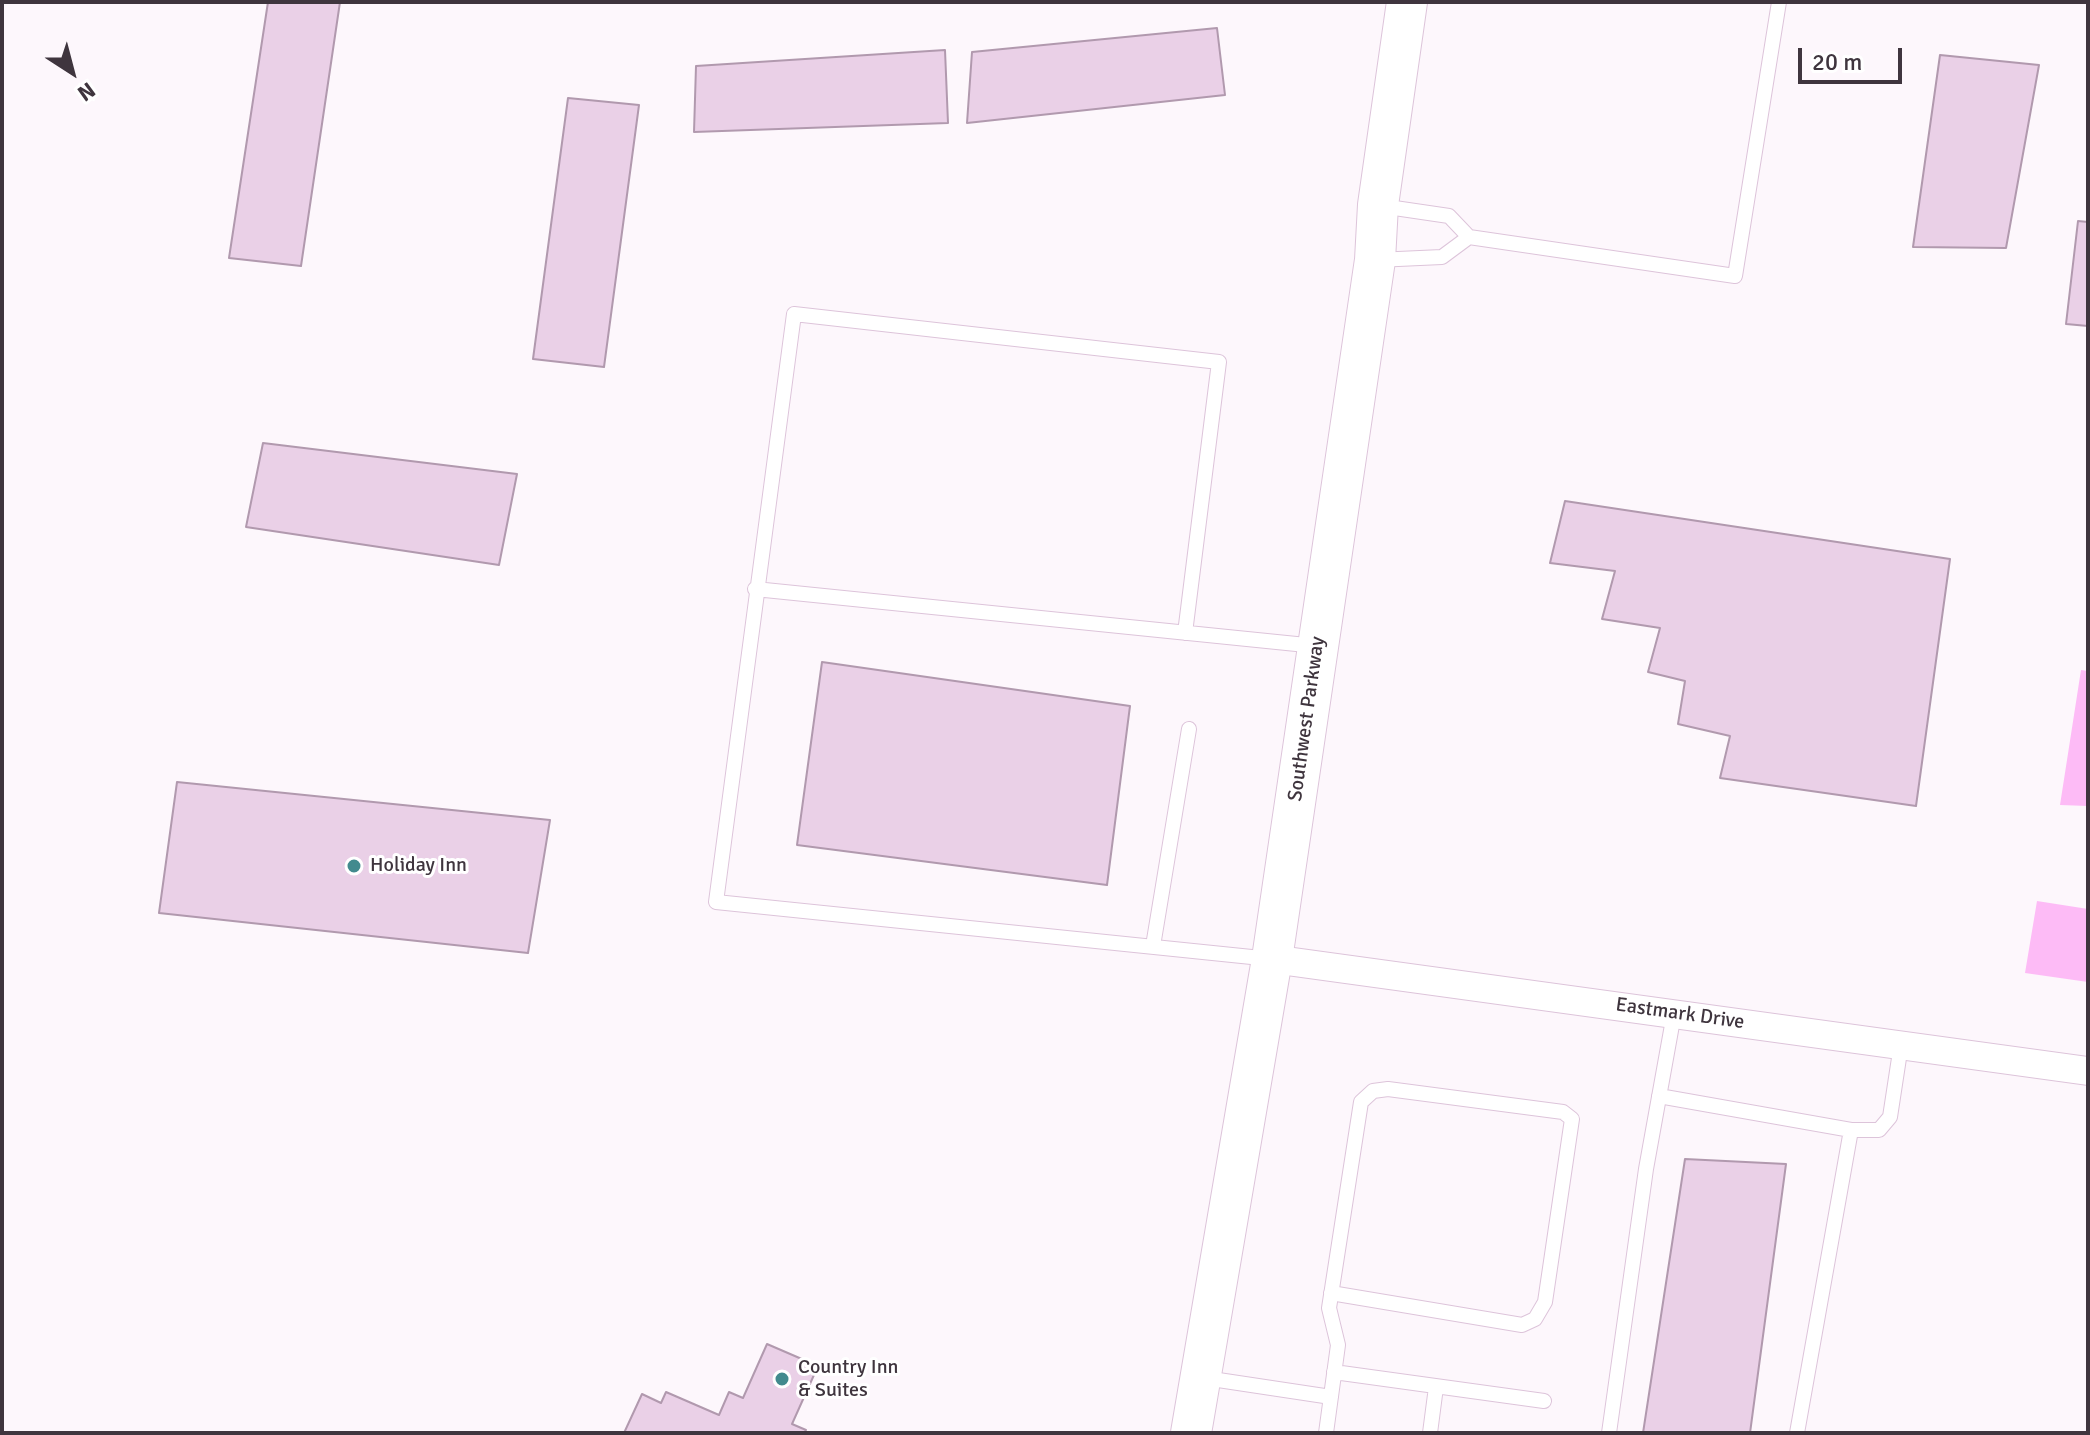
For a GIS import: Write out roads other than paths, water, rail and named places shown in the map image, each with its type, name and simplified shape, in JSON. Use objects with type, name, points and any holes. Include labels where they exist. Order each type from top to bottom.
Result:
[{"type":"main road","name":"Southwest Parkway","points":[[1191,1433],[1272,959],[1375,260],[1378,205],[1407,2]]},
{"type":"street","name":"Eastmark Drive","points":[[1272,959],[2088,1071]]},
{"type":"lane","points":[[1378,205],[1449,216],[1469,237],[1735,276],[1779,2]]},
{"type":"lane","points":[[1375,260],[1442,257],[1469,237]]},
{"type":"lane","points":[[1185,633],[1219,362],[794,314],[755,589],[716,902],[1272,959]]},
{"type":"lane","points":[[755,589],[1317,646]]},
{"type":"lane","points":[[1153,946],[1189,729]]},
{"type":"lane","points":[[1609,1433],[1674,1014]]},
{"type":"lane","points":[[1659,1096],[1851,1130],[1879,1130],[1890,1117],[1901,1045]]},
{"type":"lane","points":[[1326,1433],[1338,1345],[1329,1308],[1331,1293],[1361,1102],[1373,1091],[1388,1089],[1563,1112],[1572,1119],[1545,1302],[1535,1319],[1522,1325],[1331,1293]]},
{"type":"lane","points":[[1797,1433],[1851,1130]]},
{"type":"lane","points":[[1334,1372],[1544,1401]]},
{"type":"lane","points":[[1200,1378],[1331,1397]]},
{"type":"lane","points":[[1430,1433],[1436,1387]]},
{"type":"place","name":"Holiday Inn","points":[[354,866]]},
{"type":"place","name":"Country Inn & Suites","points":[[782,1379]]}]
